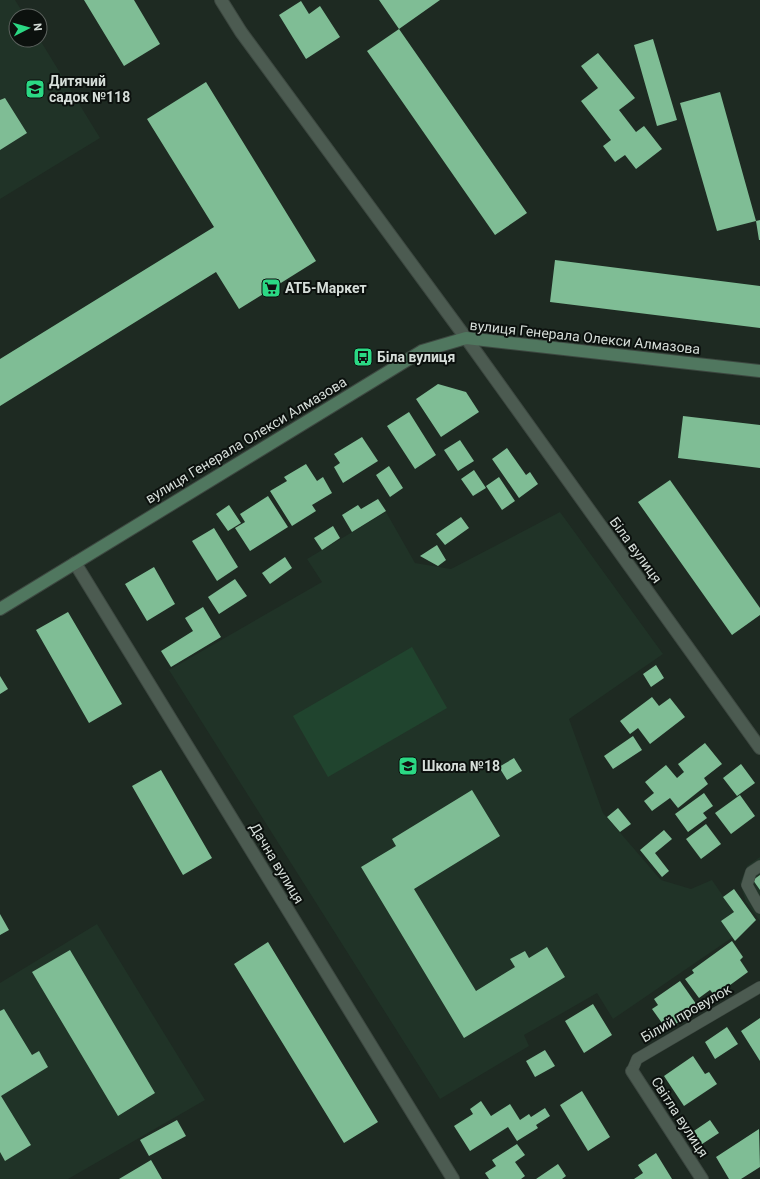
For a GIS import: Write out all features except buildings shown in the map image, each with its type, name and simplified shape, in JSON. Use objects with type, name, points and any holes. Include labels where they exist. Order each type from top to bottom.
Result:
[{"type":"main road","name":"вулиця Генерала Олекси Алмазова","points":[[0,609],[422,351],[466,338],[760,371]]},
{"type":"street","name":"Біла вулиця","points":[[221,0],[246,38],[466,338],[760,748]]},
{"type":"street","name":"Дачна вулиця","points":[[75,563],[453,1179]]},
{"type":"street","name":"Світла вулиця","points":[[632,1071],[702,1179]]},
{"type":"lane","points":[[760,866],[751,872],[747,885],[760,908]]},
{"type":"lane","name":"Білий провулок","points":[[632,1071],[636,1059],[760,987]]},
{"type":"shaded area","name":"Дитячий садок №118","points":[[0,0],[15,0],[20,8],[8,8],[8,48],[45,48],[100,138],[0,199]]},
{"type":"shaded area","name":"Школа №18","points":[[386,512],[415,563],[451,569],[560,512],[663,654],[569,719],[603,813],[661,880],[691,889],[712,880],[734,912],[733,937],[613,1019],[597,993],[524,1035],[529,1046],[440,1099],[169,670],[322,582],[307,559]]},
{"type":"shaded area","points":[[760,857],[760,921],[746,902],[740,883],[747,866]]},
{"type":"shaded area","points":[[97,924],[205,1100],[68,1179],[0,1179],[0,983]]},
{"type":"green space","points":[[412,647],[447,708],[328,777],[293,716]]},
{"type":"place","name":"Дитячий садок №118","points":[[35,89]]},
{"type":"place","name":"АТБ-Маркет","points":[[271,288]]},
{"type":"place","name":"Біла вулиця","points":[[363,357]]},
{"type":"place","name":"Школа №18","points":[[408,766]]}]
